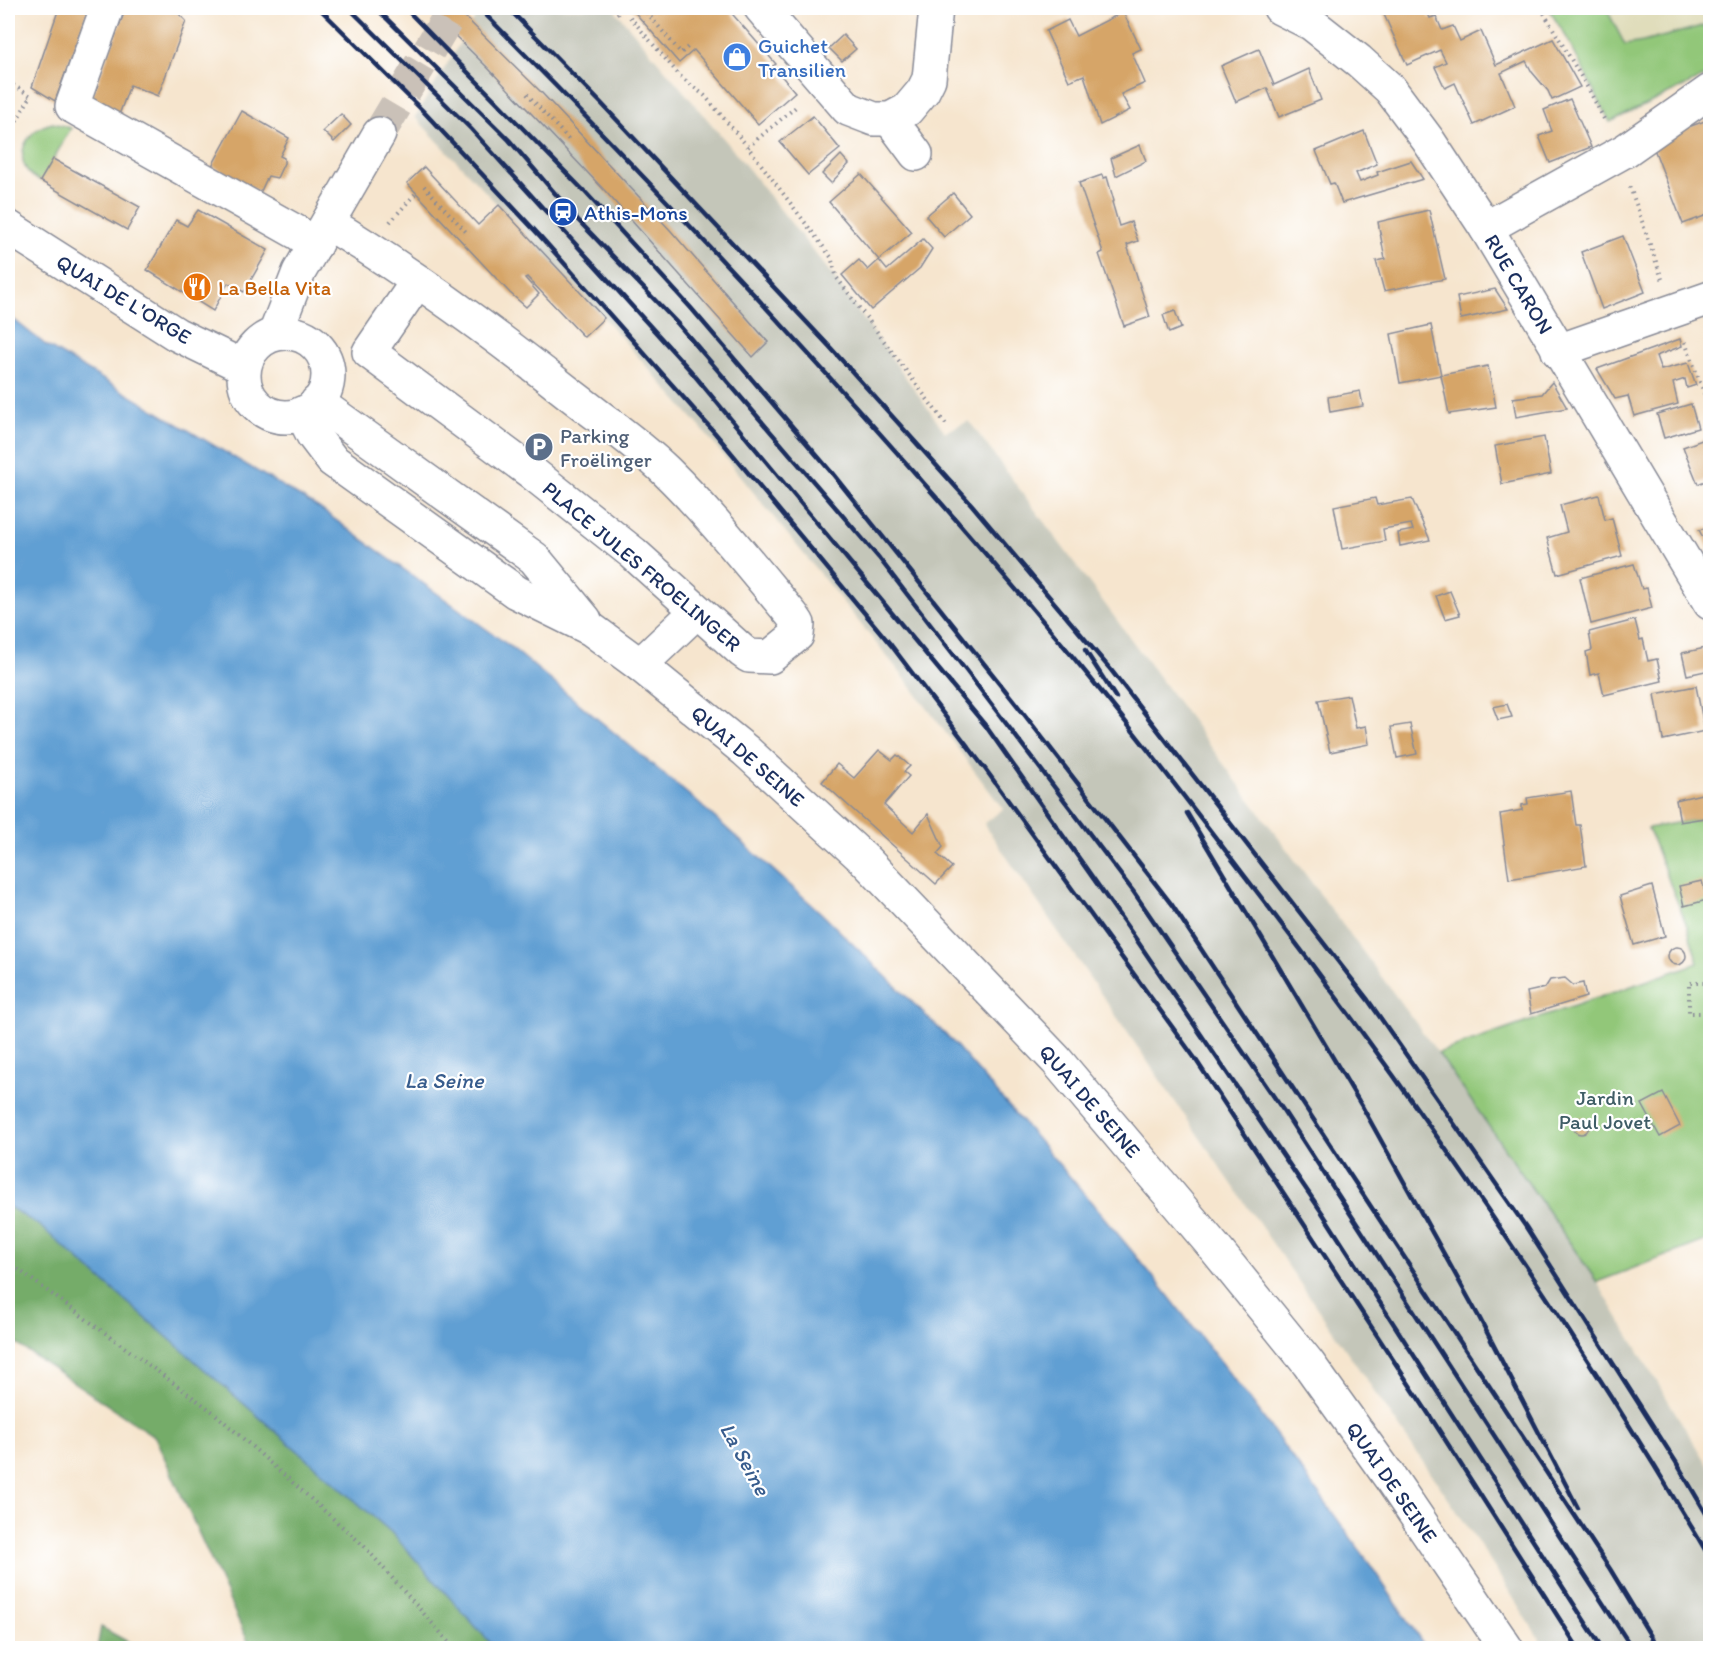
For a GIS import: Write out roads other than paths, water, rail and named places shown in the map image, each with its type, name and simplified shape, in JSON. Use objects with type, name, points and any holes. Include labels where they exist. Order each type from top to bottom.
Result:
[{"type":"main road","name":"PLACE JULES FROELINGER","points":[[107,8],[72,106],[298,233],[322,234],[368,247],[523,357],[664,469],[691,496],[792,615],[798,624],[796,635],[770,657],[750,656],[741,651],[633,553],[531,472],[369,352],[417,282]]},
{"type":"main road","points":[[761,8],[848,110],[874,119],[890,119],[907,110],[923,91],[929,79],[936,8]]},
{"type":"main road","name":"RUE CARON","points":[[1280,8],[1311,24],[1359,61],[1390,89],[1428,140],[1486,228],[1710,603]]},
{"type":"main road","points":[[1486,228],[1626,150],[1710,91]]},
{"type":"main road","points":[[890,119],[916,154]]},
{"type":"main road","points":[[275,334],[299,272],[379,134]]},
{"type":"main road","name":"QUAI DE L'ORGE","points":[[8,227],[176,334],[244,367]]},
{"type":"main road","points":[[1558,351],[1710,298]]},
{"type":"main road","points":[[289,333],[302,336],[314,344],[323,355],[327,368],[327,382],[322,395],[309,407],[281,416],[261,409],[245,387],[244,367],[253,348],[263,339],[275,334],[289,333]]},
{"type":"main road","name":"QUAI DE SEINE","points":[[309,407],[534,558],[591,629],[640,665],[746,751],[866,861],[1056,1060],[1214,1247],[1308,1363],[1391,1479],[1506,1648]]},
{"type":"main road","points":[[640,665],[697,611]]},
{"type":"water","name":"La Seine","points":[[8,315],[47,346],[319,508],[511,647],[695,800],[820,912],[952,1041],[1156,1280],[1254,1405],[1367,1560],[1426,1648],[495,1648],[391,1532],[40,1226],[8,1206]]},
{"type":"tunnel","points":[[379,134],[454,8]]},
{"type":"railway","points":[[319,8],[423,111],[540,236],[715,433],[891,645],[986,770],[1194,1057],[1430,1416],[1578,1648]]},
{"type":"railway","points":[[349,8],[471,129],[690,370],[985,725],[1136,939],[1323,1214],[1602,1648]]},
{"type":"railway","points":[[376,8],[509,140],[578,220],[678,324],[879,558],[967,672],[1133,891],[1283,1110],[1632,1648]]},
{"type":"railway","points":[[405,8],[586,193],[691,308],[832,473],[1017,705],[1172,905],[1610,1569],[1658,1648]]},
{"type":"railway","points":[[479,8],[700,236],[843,392],[983,551],[1126,722],[1307,957],[1488,1209],[1602,1382],[1710,1558]]},
{"type":"railway","points":[[508,8],[601,103],[829,346],[972,505],[1111,670],[1368,1000],[1526,1227],[1676,1462],[1710,1520]]},
{"type":"railway","points":[[1085,650],[1116,698]]},
{"type":"railway","points":[[1187,813],[1363,1108],[1479,1317],[1578,1508]]},
{"type":"place","name":"Guichet Transilien","points":[[737,57]]},
{"type":"place","name":"Athis-Mons","points":[[563,212]]},
{"type":"place","name":"La Bella Vita","points":[[197,287]]},
{"type":"place","name":"Parking Froëlinger","points":[[539,447]]},
{"type":"park label","name":"Jardin Paul Jovet","points":[[1605,1109]]}]
